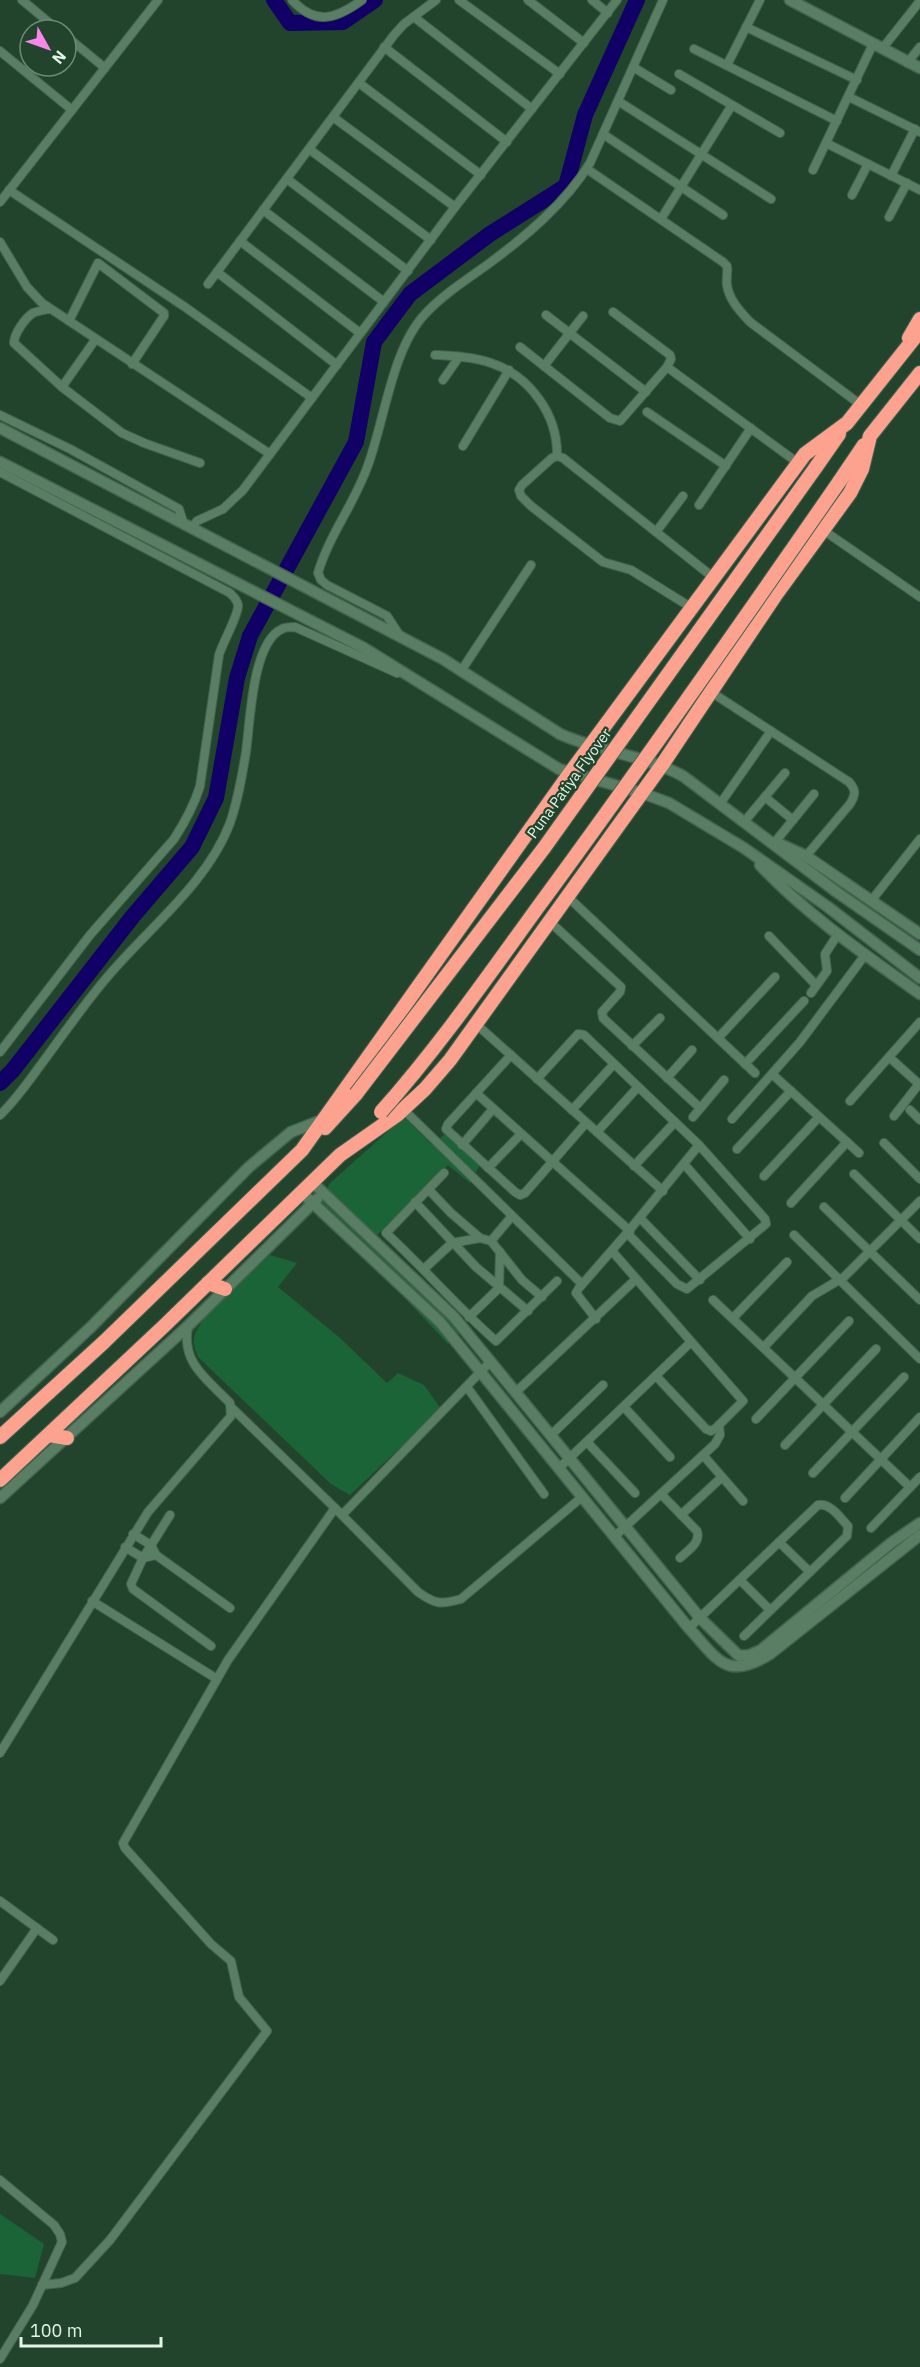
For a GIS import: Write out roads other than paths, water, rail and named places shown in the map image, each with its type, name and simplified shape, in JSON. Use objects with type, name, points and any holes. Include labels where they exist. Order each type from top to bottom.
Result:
[{"type":"highway","points":[[901,353],[920,319]]},
{"type":"highway","points":[[0,1437],[104,1342],[302,1150],[570,773],[798,463],[805,454],[847,423],[920,331]]},
{"type":"highway","points":[[0,1480],[49,1436],[340,1155],[403,1088],[569,866],[658,743],[870,436],[920,374]]},
{"type":"highway","name":"Puna Patiya Flyover","points":[[302,1150],[356,1094],[544,848],[847,423]]},
{"type":"highway","points":[[340,1155],[403,1109],[425,1089],[476,1024],[662,765],[778,591],[850,493],[862,469],[870,436]]},
{"type":"highway","points":[[208,1283],[225,1289]]},
{"type":"highway","points":[[49,1436],[67,1438]]},
{"type":"street","points":[[22,0],[44,18]]},
{"type":"street","points":[[0,202],[158,0]]},
{"type":"street","points":[[292,0],[312,15],[326,18],[340,14],[357,2]]},
{"type":"street","points":[[208,284],[393,35],[436,0]]},
{"type":"street","points":[[459,0],[560,74]]},
{"type":"street","points":[[528,0],[584,43]]},
{"type":"street","points":[[592,0],[608,13]]},
{"type":"street","points":[[187,526],[224,509],[243,490],[454,207],[617,0]]},
{"type":"street","points":[[400,636],[387,616],[327,585],[318,573],[368,466],[402,348],[424,314],[443,296],[488,264],[534,226],[571,190],[587,169],[663,0]]},
{"type":"street","points":[[727,65],[760,0]]},
{"type":"street","points":[[790,0],[920,68]]},
{"type":"street","points":[[813,170],[857,80],[878,46],[920,1]]},
{"type":"street","points":[[414,16],[532,109]]},
{"type":"street","points":[[746,27],[857,80]]},
{"type":"street","points":[[78,46],[105,68]]},
{"type":"street","points":[[907,63],[920,46]]},
{"type":"street","points":[[384,47],[507,142]]},
{"type":"street","points":[[694,49],[837,121]]},
{"type":"street","points":[[0,51],[72,110]]},
{"type":"street","points":[[633,67],[671,90]]},
{"type":"street","points":[[679,74],[780,134]]},
{"type":"street","points":[[359,83],[481,175]]},
{"type":"street","points":[[849,97],[917,130],[891,176]]},
{"type":"street","points":[[618,101],[771,199]]},
{"type":"street","points":[[661,219],[732,105]]},
{"type":"street","points":[[333,117],[454,207]]},
{"type":"street","points":[[603,134],[723,215]]},
{"type":"street","points":[[826,143],[920,190]]},
{"type":"street","points":[[309,149],[431,240]]},
{"type":"street","points":[[852,195],[868,164]]},
{"type":"street","points":[[587,169],[727,266],[727,287],[730,296],[750,322],[765,336],[861,405]]},
{"type":"street","points":[[286,179],[408,271]]},
{"type":"street","points":[[889,218],[907,183]]},
{"type":"street","points":[[9,190],[185,307],[312,398]]},
{"type":"street","points":[[263,210],[384,302]]},
{"type":"street","points":[[240,241],[360,333]]},
{"type":"street","points":[[0,242],[27,287],[49,309],[270,454]]},
{"type":"street","points":[[69,321],[104,254]]},
{"type":"street","points":[[98,263],[164,313],[132,364]]},
{"type":"street","points":[[217,272],[337,365]]},
{"type":"street","points":[[49,309],[35,312],[27,318],[14,338],[14,343],[62,387],[122,433],[200,463]]},
{"type":"street","points":[[520,347],[615,420],[624,419],[671,359],[613,312]]},
{"type":"street","points":[[546,315],[646,392]]},
{"type":"street","points":[[544,366],[584,316]]},
{"type":"street","points":[[62,387],[95,340]]},
{"type":"street","points":[[435,355],[489,362],[509,370],[531,388],[555,430],[557,456]]},
{"type":"street","points":[[443,380],[459,357]]},
{"type":"street","points":[[667,367],[798,463]]},
{"type":"street","points":[[463,446],[509,370]]},
{"type":"street","points":[[647,412],[726,466]]},
{"type":"street","points":[[0,415],[70,449],[179,509],[187,526]]},
{"type":"street","points":[[0,428],[208,538],[380,625],[461,671],[560,734],[662,765],[683,776],[838,893],[920,950]]},
{"type":"street","points":[[699,505],[751,428]]},
{"type":"street","points":[[692,608],[631,570],[603,562],[525,501],[519,490],[522,485],[552,458],[557,456],[563,458],[714,578]]},
{"type":"street","points":[[0,462],[364,648],[549,764],[570,773],[669,803],[744,848],[920,978]]},
{"type":"street","points":[[0,472],[230,592],[238,605],[238,612],[224,639],[219,655],[200,786],[185,823],[174,839],[90,935],[0,1052]]},
{"type":"street","points":[[656,532],[683,496]]},
{"type":"street","points":[[823,530],[920,597]]},
{"type":"street","points":[[461,671],[531,565]]},
{"type":"street","points":[[0,1115],[19,1095],[108,976],[191,885],[218,847],[229,824],[240,789],[249,709],[261,657],[273,635],[282,629],[295,627],[306,630],[422,684]]},
{"type":"street","points":[[711,692],[849,782],[855,789],[855,796],[850,804],[806,856]]},
{"type":"street","points":[[720,804],[771,731]]},
{"type":"street","points":[[744,822],[785,772]]},
{"type":"street","points":[[775,842],[814,794]]},
{"type":"street","points":[[765,797],[793,820]]},
{"type":"street","points":[[760,834],[806,856],[920,934]]},
{"type":"street","points":[[871,901],[920,839]]},
{"type":"street","points":[[744,848],[788,895],[865,956],[920,994]]},
{"type":"street","points":[[568,897],[755,1073]]},
{"type":"street","points":[[550,922],[621,987],[620,992],[601,1015],[700,1108]]},
{"type":"street","points":[[811,993],[827,971],[825,954],[838,934]]},
{"type":"street","points":[[769,936],[816,985]]},
{"type":"street","points":[[732,1119],[800,1042],[865,956]]},
{"type":"street","points":[[718,1038],[775,977]]},
{"type":"street","points":[[745,1064],[804,1001]]},
{"type":"street","points":[[632,1046],[660,1018]]},
{"type":"street","points":[[850,1101],[920,1022]]},
{"type":"street","points":[[476,1024],[663,1191]]},
{"type":"street","points":[[476,1093],[628,1232],[682,1288],[687,1289],[700,1281],[764,1227],[765,1219],[699,1145],[581,1034],[537,1078]]},
{"type":"street","points":[[667,1078],[692,1050]]},
{"type":"street","points":[[511,1055],[446,1129],[462,1145],[520,1195],[525,1193],[586,1122]]},
{"type":"street","points":[[890,1057],[919,1084],[894,1116]]},
{"type":"street","points":[[572,1110],[614,1064]]},
{"type":"street","points":[[772,1074],[859,1153]]},
{"type":"street","points":[[693,1116],[724,1080]]},
{"type":"street","points":[[597,1132],[638,1087]]},
{"type":"street","points":[[737,1149],[791,1091]]},
{"type":"street","points":[[403,1109],[582,1284]]},
{"type":"street","points":[[462,1145],[494,1109]]},
{"type":"street","points":[[910,1110],[920,1119]]},
{"type":"street","points":[[764,1176],[819,1117]]},
{"type":"street","points":[[0,1412],[91,1327],[249,1167],[291,1132],[322,1120]]},
{"type":"street","points":[[634,1166],[675,1122]]},
{"type":"street","points":[[488,1168],[521,1134]]},
{"type":"street","points":[[790,1203],[847,1142]]},
{"type":"street","points":[[884,1143],[920,1179]]},
{"type":"street","points":[[596,1319],[576,1293],[699,1145]]},
{"type":"street","points":[[684,1164],[750,1239]]},
{"type":"street","points":[[444,1173],[386,1233],[424,1268],[469,1317],[496,1341],[557,1281]]},
{"type":"street","points":[[854,1174],[920,1239]]},
{"type":"street","points":[[312,1182],[454,1317],[700,1618],[739,1656],[750,1655],[770,1643],[882,1550],[920,1523]]},
{"type":"street","points":[[429,1190],[480,1238]]},
{"type":"street","points":[[301,1192],[440,1322],[689,1628],[723,1663],[743,1667],[770,1654],[920,1535]]},
{"type":"street","points":[[0,1498],[188,1326],[323,1193]]},
{"type":"street","points":[[764,1347],[812,1296],[839,1279],[920,1201]]},
{"type":"street","points":[[415,1202],[452,1243],[499,1288],[510,1294],[528,1311]]},
{"type":"street","points":[[824,1207],[920,1299]]},
{"type":"street","points":[[491,1241],[512,1216]]},
{"type":"street","points":[[640,1218],[700,1281]]},
{"type":"street","points":[[794,1235],[920,1359]]},
{"type":"street","points":[[424,1268],[452,1243],[480,1238],[491,1241],[522,1280],[542,1297]]},
{"type":"street","points":[[612,1251],[743,1401],[711,1431],[706,1429],[656,1376]]},
{"type":"street","points":[[469,1317],[499,1288],[500,1252]]},
{"type":"street","points":[[733,1318],[788,1262]]},
{"type":"street","points":[[516,1392],[636,1280]]},
{"type":"street","points":[[714,1300],[910,1487]]},
{"type":"street","points":[[756,1419],[849,1321]]},
{"type":"street","points":[[188,1326],[185,1341],[188,1355],[200,1372],[230,1403],[232,1408],[418,1592],[431,1602],[444,1604],[461,1599],[582,1497]]},
{"type":"street","points":[[558,1469],[691,1342]]},
{"type":"street","points":[[785,1445],[876,1348]]},
{"type":"street","points":[[342,1515],[491,1361]]},
{"type":"street","points":[[813,1473],[904,1377]]},
{"type":"street","points":[[550,1436],[603,1385]]},
{"type":"street","points":[[467,1387],[544,1494]]},
{"type":"street","points":[[624,1407],[670,1457]]},
{"type":"street","points":[[0,1753],[133,1534],[148,1512],[221,1429],[231,1416],[232,1408]]},
{"type":"street","points":[[845,1498],[920,1417]]},
{"type":"street","points":[[614,1537],[718,1439],[719,1425]]},
{"type":"street","points":[[587,1442],[635,1492]]},
{"type":"street","points":[[703,1455],[743,1502]]},
{"type":"street","points":[[681,1515],[722,1477]]},
{"type":"street","points":[[871,1528],[920,1477]]},
{"type":"street","points":[[661,1494],[697,1531],[699,1536],[697,1542],[680,1558]]},
{"type":"street","points":[[689,1628],[818,1504],[829,1507],[848,1526],[847,1536],[744,1636]]},
{"type":"street","points":[[42,2285],[61,2283],[75,2278],[110,2240],[267,2031],[238,1997],[231,1961],[204,1936],[123,1843],[228,1660],[335,1508]]},
{"type":"street","points":[[170,1515],[132,1577],[131,1584],[133,1589],[211,1646]]},
{"type":"street","points":[[133,1534],[151,1545],[156,1555],[230,1608]]},
{"type":"street","points":[[779,1542],[810,1572]]},
{"type":"street","points":[[125,1547],[143,1558],[156,1555]]},
{"type":"street","points":[[740,1580],[771,1610]]},
{"type":"street","points":[[92,1601],[217,1679]]},
{"type":"street","points":[[0,1901],[53,1940]]},
{"type":"street","points":[[0,1981],[37,1928]]},
{"type":"street","points":[[0,2180],[54,2225],[62,2242],[42,2285],[0,2359]]},
{"type":"waterway","points":[[274,0],[290,23],[343,22],[375,0]]},
{"type":"waterway","points":[[0,1083],[13,1070],[133,916],[192,847],[216,798],[237,678],[250,636],[356,442],[374,342],[410,294],[490,234],[566,186],[585,115],[637,0]]}]
